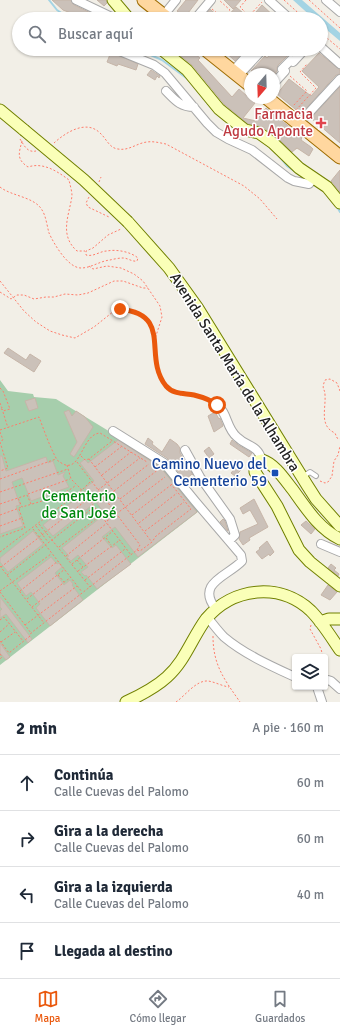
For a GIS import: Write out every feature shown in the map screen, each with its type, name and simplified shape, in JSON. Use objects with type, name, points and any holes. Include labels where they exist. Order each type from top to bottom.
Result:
[{"type":"main road","points":[[144,0],[160,12]]},
{"type":"main road","points":[[214,56],[244,80]]},
{"type":"main road","points":[[274,104],[340,157]]},
{"type":"street","points":[[76,0],[101,12]]},
{"type":"street","points":[[113,0],[122,12]]},
{"type":"street","points":[[169,12],[176,0]]},
{"type":"street","points":[[269,0],[282,12]]},
{"type":"street","points":[[326,0],[340,12]]},
{"type":"street","points":[[202,12],[210,3]]},
{"type":"street","points":[[328,53],[340,64]]},
{"type":"street","points":[[132,56],[154,65],[165,73],[216,132],[252,150],[294,181],[312,181],[327,187],[340,203]]},
{"type":"street","points":[[170,56],[187,70],[219,109],[245,130],[259,133],[266,137],[312,181]]},
{"type":"street","points":[[236,73],[248,56]]},
{"type":"street","points":[[236,73],[255,56]]},
{"type":"street","points":[[280,76],[285,71],[282,69],[290,60],[293,62],[299,56]]},
{"type":"street","points":[[306,116],[340,79]]},
{"type":"street","points":[[166,91],[186,107],[194,107]]},
{"type":"street","name":"Avenida Santa María de la Alhambra","points":[[0,110],[84,180],[129,223],[169,268],[197,307],[316,499],[340,526]]},
{"type":"street","points":[[217,405],[223,410],[229,428],[237,438],[259,451],[262,460]]},
{"type":"street","points":[[113,431],[164,463],[242,555],[242,561],[218,579],[209,591],[209,597],[216,609]]},
{"type":"street","points":[[185,450],[200,477],[230,519],[235,535],[229,541]]},
{"type":"street","points":[[340,539],[330,534],[322,527],[276,470],[266,461],[258,461],[255,465],[255,472],[278,506],[299,550],[310,562],[340,586]]},
{"type":"street","points":[[321,544],[340,552]]},
{"type":"street","points":[[126,702],[146,692],[167,677],[176,667],[208,618],[216,609],[234,597],[250,592],[262,591],[280,594],[297,601],[334,627],[330,636],[340,650]]},
{"type":"street","points":[[208,618],[223,636],[235,645],[292,676]]},
{"type":"street","points":[[328,681],[331,681],[340,689]]},
{"type":"street","points":[[318,690],[322,702]]},
{"type":"lane","points":[[302,477],[310,472],[316,476]]},
{"type":"path","points":[[219,0],[230,10],[228,12]]},
{"type":"path","points":[[245,12],[240,7],[246,0]]},
{"type":"path","points":[[253,12],[264,0]]},
{"type":"path","points":[[284,0],[297,12]]},
{"type":"path","points":[[309,0],[322,12]]},
{"type":"path","points":[[210,3],[218,12]]},
{"type":"path","points":[[328,17],[340,28]]},
{"type":"path","points":[[328,39],[340,49]]},
{"type":"path","points":[[294,112],[316,88],[300,72],[307,64]]},
{"type":"path","points":[[285,71],[307,91],[291,109]]},
{"type":"path","points":[[50,145],[56,143],[58,138],[80,127],[95,128],[111,146],[117,149],[126,149],[147,142],[166,144],[244,186],[260,199],[277,219]]},
{"type":"path","points":[[22,141],[19,159],[21,162],[28,167],[33,165],[44,166],[58,172],[70,180],[72,194],[66,216],[71,245],[77,251],[86,251],[93,248],[108,235],[129,223]]},
{"type":"path","points":[[98,185],[102,177]]},
{"type":"path","points":[[0,187],[6,192],[33,202],[42,209],[50,234],[64,257],[72,265],[79,268],[108,260],[123,258],[134,262],[137,261],[138,258],[124,252],[107,250],[91,256],[86,255],[86,251]]},
{"type":"path","points":[[91,196],[87,199],[86,203],[88,207],[113,220]]},
{"type":"path","points":[[89,266],[93,268],[107,266],[121,268],[134,274],[148,288],[160,306],[162,316],[154,343]]},
{"type":"path","points":[[0,281],[24,311],[50,331],[75,338],[94,327],[114,311],[120,309],[132,310],[146,317],[152,326],[156,359],[160,375],[167,387],[180,395],[194,395],[217,405]]},
{"type":"path","points":[[0,292],[11,299],[17,295],[24,295],[34,299],[54,297],[65,294],[78,295],[88,293],[114,281],[123,281],[143,288],[148,288]]},
{"type":"path","points":[[340,391],[337,383],[330,379],[325,380],[323,390],[326,393],[325,418],[327,426],[335,433],[337,438],[340,439]]},
{"type":"path","points":[[0,388],[3,391],[10,408],[3,411]]},
{"type":"path","points":[[0,403],[8,428]]},
{"type":"path","points":[[0,471],[8,468],[0,442],[3,440],[0,431],[39,417],[56,458],[58,461],[67,465],[76,461],[95,433],[100,433],[150,463],[113,492]]},
{"type":"path","points":[[88,459],[103,446],[113,441]]},
{"type":"path","points":[[94,467],[122,446]]},
{"type":"path","points":[[316,476],[325,484],[328,482],[332,476],[334,461],[338,455],[340,446]]},
{"type":"path","points":[[101,476],[131,452]]},
{"type":"path","points":[[80,455],[85,460],[88,459],[152,542]]},
{"type":"path","points":[[0,479],[56,458]]},
{"type":"path","points":[[98,490],[140,458]]},
{"type":"path","points":[[16,631],[0,642],[9,652],[131,555],[140,545],[76,461]]},
{"type":"path","points":[[67,465],[71,479],[82,490],[131,555]]},
{"type":"path","points":[[137,550],[140,551],[152,542],[156,536],[191,509],[159,469],[154,466]]},
{"type":"path","points":[[0,492],[68,469]]},
{"type":"path","points":[[119,500],[159,469]]},
{"type":"path","points":[[65,556],[165,477]]},
{"type":"path","points":[[0,504],[71,479]]},
{"type":"path","points":[[0,552],[82,490],[91,481]]},
{"type":"path","points":[[0,515],[71,490],[77,484]]},
{"type":"path","points":[[132,516],[171,485]]},
{"type":"path","points":[[138,524],[178,493]]},
{"type":"path","points":[[27,495],[31,504]]},
{"type":"path","points":[[18,498],[22,507]]},
{"type":"path","points":[[44,623],[0,567],[88,499]]},
{"type":"path","points":[[144,532],[184,501]]},
{"type":"path","points":[[7,575],[95,507]]},
{"type":"path","points":[[0,537],[25,528],[18,509]]},
{"type":"path","points":[[58,548],[101,515]]},
{"type":"path","points":[[0,526],[22,518]]},
{"type":"path","points":[[39,523],[90,587]]},
{"type":"path","points":[[35,525],[48,543]]},
{"type":"path","points":[[32,528],[83,593]]},
{"type":"path","points":[[72,564],[113,531]]},
{"type":"path","points":[[106,537],[112,546]]},
{"type":"path","points":[[78,572],[120,540]]},
{"type":"path","points":[[84,580],[126,548]]},
{"type":"path","points":[[31,633],[0,592],[52,553]]},
{"type":"path","points":[[77,560],[83,567]]},
{"type":"path","points":[[20,591],[58,561]]},
{"type":"path","points":[[26,600],[64,569]]},
{"type":"path","points":[[58,574],[64,582]]},
{"type":"path","points":[[32,607],[71,577]]},
{"type":"path","points":[[25,625],[78,586]]},
{"type":"path","points":[[0,620],[4,617],[23,642]]},
{"type":"path","points":[[323,654],[322,649],[310,629],[327,621]]},
{"type":"path","points":[[0,632],[10,624]]},
{"type":"path","points":[[213,635],[213,646],[219,671],[240,702]]},
{"type":"path","points":[[0,654],[2,657],[0,659]]},
{"type":"path","points":[[176,702],[203,681],[230,687]]},
{"type":"green space","name":"Cementerio de San José","points":[[0,380],[8,391],[33,394],[34,397],[56,399],[163,464],[199,511],[0,665]]},
{"type":"water","points":[[293,0],[302,0],[316,12],[306,12]]},
{"type":"water","points":[[328,23],[340,33],[340,41],[328,31]]},
{"type":"building","points":[[52,0],[71,0],[74,5],[89,12],[68,12],[63,10]]},
{"type":"building","points":[[97,0],[106,0],[107,3],[104,6]]},
{"type":"building","points":[[186,0],[198,0],[189,12],[177,11]]},
{"type":"building","points":[[224,0],[241,0],[233,9]]},
{"type":"building","points":[[262,5],[270,12],[256,12]]},
{"type":"building","points":[[236,7],[242,12],[231,12]]},
{"type":"building","points":[[109,56],[120,56],[138,64],[136,70],[107,62]]},
{"type":"building","points":[[181,56],[198,56],[200,58],[198,60],[232,97],[239,89],[244,93],[244,104],[254,104],[243,118],[256,121],[266,108],[302,137],[301,140],[313,149],[309,156],[297,148],[292,152],[278,138],[263,127],[248,124],[224,104],[192,65]]},
{"type":"building","points":[[230,56],[240,56],[235,61]]},
{"type":"building","points":[[265,56],[267,58],[269,56],[287,56],[277,68],[254,68]]},
{"type":"building","points":[[316,56],[323,56],[340,70],[340,74],[336,75],[301,114],[280,96],[280,90],[289,79],[311,96],[319,87],[302,71]]},
{"type":"building","points":[[151,70],[160,76],[159,78],[157,76],[155,80],[147,75]]},
{"type":"building","points":[[340,87],[340,143],[311,118]]},
{"type":"building","points":[[340,170],[340,192],[331,181]]},
{"type":"building","points":[[8,348],[26,360],[30,354],[41,361],[34,372],[4,353]]},
{"type":"building","points":[[35,398],[38,408],[29,411],[25,401]]},
{"type":"building","points":[[69,410],[72,416],[76,411],[85,417],[93,427],[74,457],[70,454],[77,442],[64,412]]},
{"type":"building","points":[[215,412],[219,419],[220,418],[223,426],[214,432],[208,416]]},
{"type":"building","points":[[148,438],[153,442],[152,444],[162,452],[170,439],[177,444],[180,448],[180,453],[193,475],[192,474],[185,480],[167,458],[145,444]]},
{"type":"building","points":[[118,440],[160,467],[197,512],[138,557],[115,527],[102,537],[112,548],[116,545],[131,564],[97,589],[86,575],[85,576],[81,572],[88,567],[78,555],[71,561],[67,557],[69,556],[62,548],[105,514],[96,502],[53,536],[43,525],[87,490],[85,488],[94,481],[80,463],[85,459],[88,463]]},
{"type":"building","points":[[232,440],[252,453],[249,457],[230,444]]},
{"type":"building","points":[[209,447],[214,454],[209,458],[204,451]]},
{"type":"building","points":[[0,456],[2,456],[6,471],[46,457],[48,463],[53,461],[58,475],[65,472],[63,476],[69,487],[31,501],[22,478],[12,482],[20,505],[16,506],[23,526],[0,534]]},
{"type":"building","points":[[237,466],[241,470],[235,476],[231,473]]},
{"type":"building","points":[[254,499],[268,527],[249,538],[250,540],[243,545],[239,539],[240,532],[258,524],[250,510],[243,514],[240,508]]},
{"type":"building","points":[[223,519],[225,521],[228,531],[220,522]]},
{"type":"building","points":[[306,521],[315,529],[311,534],[301,525]]},
{"type":"building","points":[[33,531],[43,544],[8,572],[0,562],[0,558]]},
{"type":"building","points":[[267,541],[274,552],[270,556],[269,554],[262,559],[256,552]]},
{"type":"building","points":[[51,557],[62,567],[55,573],[64,585],[70,580],[83,600],[50,626],[36,608],[40,604],[31,592],[26,596],[17,583]]},
{"type":"building","points":[[331,564],[336,568],[334,570],[339,574],[338,576],[328,568]]},
{"type":"building","points":[[328,585],[337,592],[330,600],[321,595]]},
{"type":"building","points":[[0,597],[32,639],[28,643],[6,614],[0,618],[0,611],[2,609],[0,607]]},
{"type":"building","points":[[0,643],[10,657],[6,660],[0,653]]},
{"type":"waterway","points":[[49,0],[60,12]]},
{"type":"waterway","points":[[153,56],[162,60],[189,80]]},
{"type":"waterway","points":[[202,96],[213,110]]},
{"type":"waterway","points":[[279,156],[287,166],[307,180]]},
{"type":"waterway","points":[[336,205],[340,212]]},
{"type":"place","name":"Farmacia Agudo Aponte","points":[[321,123]]},
{"type":"place","name":"Camino Nuevo del Cementerio 59","points":[[275,473]]},
{"type":"route","points":[[120,309],[132,310],[146,317],[152,326],[156,359],[160,375],[167,387],[180,395],[194,395],[217,405]]}]
